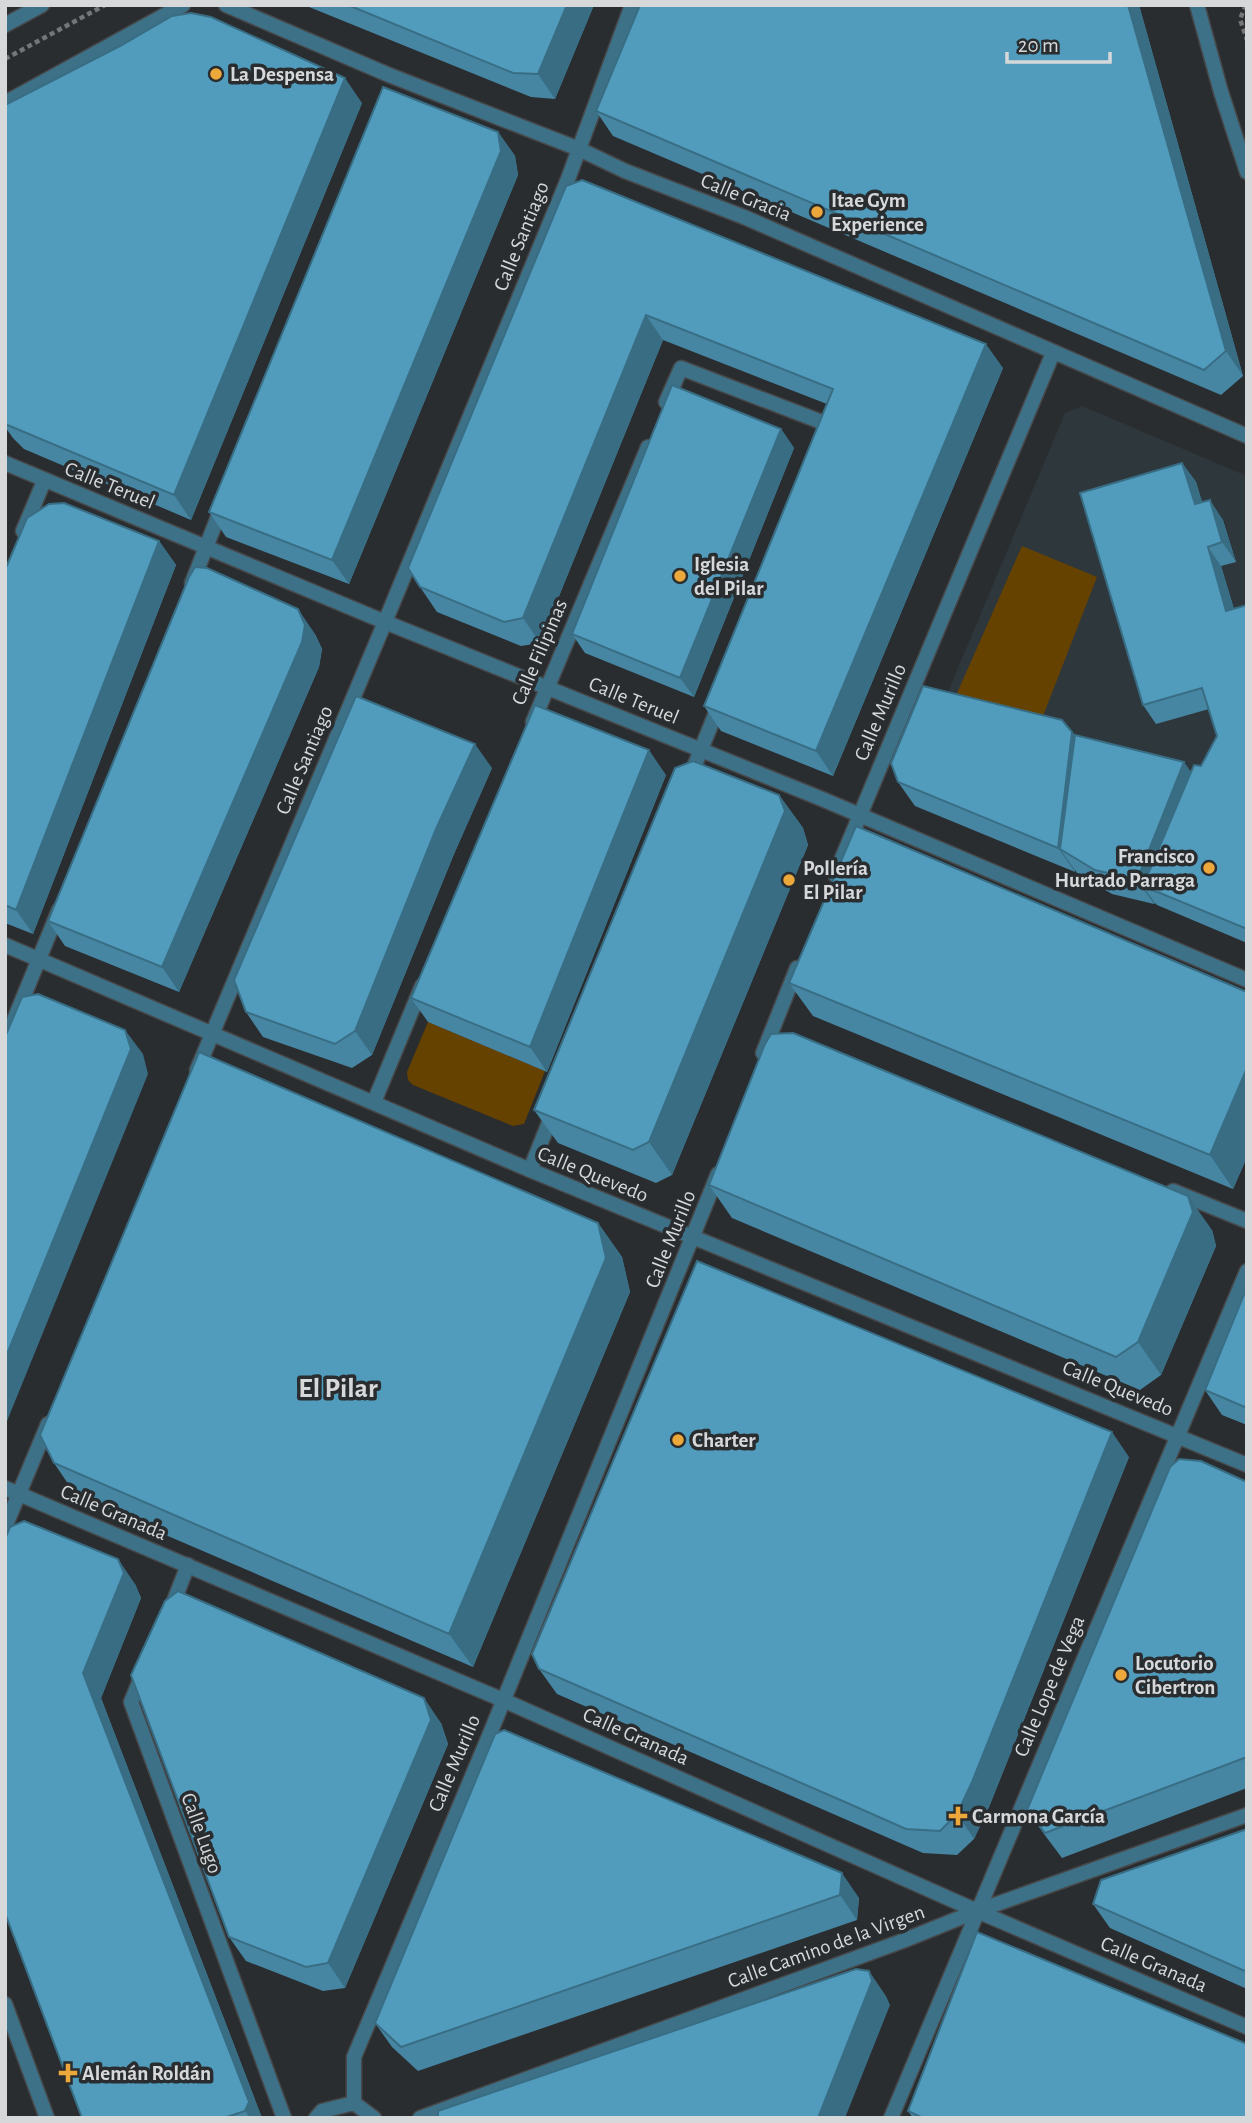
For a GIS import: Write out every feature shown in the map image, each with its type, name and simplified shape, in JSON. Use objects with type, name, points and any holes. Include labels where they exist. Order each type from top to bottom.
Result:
[{"type":"street","points":[[5,25],[42,5]]},
{"type":"street","points":[[5,103],[183,5]]},
{"type":"street","name":"Calle Gracia","points":[[226,5],[388,81],[579,149],[1247,436]]},
{"type":"street","name":"Calle Santiago","points":[[192,1081],[385,622],[579,149],[632,5]]},
{"type":"street","points":[[1197,5],[1220,92],[1247,172]]},
{"type":"street","points":[[1204,5],[1204,25]]},
{"type":"street","name":"Calle Murillo","points":[[828,893],[1053,353]]},
{"type":"street","name":"Calle Filipinas","points":[[528,732],[681,368],[829,432]]},
{"type":"street","name":"Calle Teruel","points":[[5,463],[385,622],[701,750],[1247,980]]},
{"type":"street","points":[[20,539],[44,481]]},
{"type":"street","points":[[188,591],[228,492]]},
{"type":"street","points":[[685,788],[727,685]]},
{"type":"street","points":[[5,1041],[65,896]]},
{"type":"street","name":"Calle Quevedo","points":[[5,945],[530,1170],[1247,1465]]},
{"type":"street","points":[[758,1066],[779,1031],[803,955]]},
{"type":"street","points":[[374,1102],[427,975]]},
{"type":"street","points":[[530,1170],[561,1094]]},
{"type":"street","name":"Calle Murillo","points":[[354,2103],[354,2057],[694,1238],[721,1164]]},
{"type":"street","points":[[1158,1185],[1247,1221]]},
{"type":"street","name":"Calle Lope de Vega","points":[[891,2118],[1247,1271]]},
{"type":"street","points":[[5,1527],[12,1491],[54,1409]]},
{"type":"street","name":"Calle Granada","points":[[12,1491],[503,1700],[977,1911],[1247,2027]]},
{"type":"street","points":[[168,1615],[188,1565]]},
{"type":"street","name":"Calle Lugo","points":[[147,1665],[131,1702],[284,2118]]},
{"type":"street","name":"Calle Camino de la Virgen","points":[[420,2118],[905,1940],[977,1911],[1247,1815]]},
{"type":"street","points":[[5,2004],[47,2118]]},
{"type":"street","points":[[316,2118],[322,2111],[354,2103],[374,2118]]},
{"type":"path","points":[[5,59],[105,5]]},
{"type":"path","points":[[1246,5],[1240,19],[1247,40]]},
{"type":"shaded area","points":[[1082,406],[1247,476],[1247,628],[1240,630],[1221,566],[1236,561],[1224,520],[1209,523],[1216,707],[1230,755],[1214,785],[940,711],[1065,413]]},
{"type":"shaded area","points":[[1022,546],[1097,577],[1036,734],[954,700]]},
{"type":"shaded area","points":[[428,1022],[545,1071],[524,1124],[513,1126],[413,1085],[408,1080],[407,1072]]},
{"type":"building","points":[[348,5],[567,5],[538,74],[513,73]]},
{"type":"building","points":[[640,5],[1128,5],[1226,351],[1204,370],[596,111]]},
{"type":"building","points":[[191,13],[211,17],[345,78],[174,495],[5,424],[5,105],[172,16]]},
{"type":"building","points":[[383,87],[498,132],[501,151],[332,560],[209,512]]},
{"type":"building","points":[[582,180],[986,344],[816,751],[704,706],[833,389],[646,315],[523,618],[504,622],[420,587],[408,568],[566,186]]},
{"type":"building","name":"Iglesia del Pilar","points":[[672,385],[781,429],[680,678],[572,634]]},
{"type":"building","points":[[1182,463],[1195,504],[1210,500],[1222,542],[1208,547],[1226,611],[1247,605],[1247,929],[1143,886],[1194,765],[1201,766],[1217,736],[1202,688],[1143,705],[1080,493]]},
{"type":"building","points":[[64,503],[159,541],[16,910],[5,905],[5,570],[27,518],[49,504]]},
{"type":"building","points":[[195,567],[207,568],[298,609],[305,625],[302,642],[162,967],[48,921]]},
{"type":"building","points":[[923,686],[1062,720],[1072,732],[1058,848],[898,782],[891,763]]},
{"type":"building","points":[[356,696],[475,744],[436,829],[355,1031],[335,1044],[246,1012],[234,980]]},
{"type":"building","points":[[535,705],[649,750],[530,1047],[411,998]]},
{"type":"building","points":[[1075,735],[1184,762],[1137,880],[1095,870],[1060,849]]},
{"type":"building","points":[[693,761],[779,795],[785,811],[649,1142],[633,1150],[534,1110],[675,768]]},
{"type":"building","points":[[856,826],[1247,992],[1247,1068],[1210,1155],[789,983]]},
{"type":"building","points":[[38,994],[125,1030],[131,1049],[5,1359],[5,1037],[22,997]]},
{"type":"building","points":[[793,1033],[1188,1196],[1193,1212],[1138,1342],[1116,1357],[709,1185],[765,1044],[771,1034]]},
{"type":"building","points":[[199,1052],[598,1223],[606,1258],[449,1634],[54,1463],[40,1435]]},
{"type":"building","points":[[697,1261],[1112,1432],[972,1782],[957,1814],[940,1831],[906,1829],[539,1669],[532,1654]]},
{"type":"building","points":[[1247,1287],[1247,1408],[1205,1390]]},
{"type":"building","points":[[1179,1459],[1201,1461],[1247,1482],[1247,1757],[1045,1833],[1027,1810],[1170,1467]]},
{"type":"building","points":[[24,1521],[118,1559],[124,1573],[83,1673],[249,2102],[245,2111],[224,2118],[82,2118],[5,1913],[5,1539],[10,1527]]},
{"type":"building","points":[[178,1591],[424,1698],[431,1720],[328,1963],[306,1967],[229,1937],[131,1675],[165,1601]]},
{"type":"building","points":[[504,1730],[842,1873],[840,1895],[401,2047],[375,2023],[495,1734]]},
{"type":"building","points":[[1247,1829],[1247,1972],[1093,1904],[1101,1880]]},
{"type":"building","points":[[977,1932],[1247,2044],[1247,2118],[923,2118],[908,2111]]},
{"type":"building","points":[[856,1969],[869,1971],[872,1981],[818,2118],[438,2118],[438,2111]]},
{"type":"place","name":"La Despensa","points":[[216,74]]},
{"type":"place","name":"Itae Gym Experience","points":[[817,212]]},
{"type":"place","name":"Iglesia del Pilar","points":[[680,576]]},
{"type":"place","name":"Francisco Hurtado Parraga","points":[[1209,868]]},
{"type":"place","name":"Pollería El Pilar","points":[[789,880]]},
{"type":"place","name":"Charter","points":[[678,1440]]},
{"type":"place","name":"Locutorio Cibertron","points":[[1121,1675]]},
{"type":"place","name":"Carmona García","points":[[958,1816]]},
{"type":"place","name":"Alemán Roldán","points":[[68,2073]]},
{"type":"district","name":"El Pilar","points":[[338,1387]]}]
